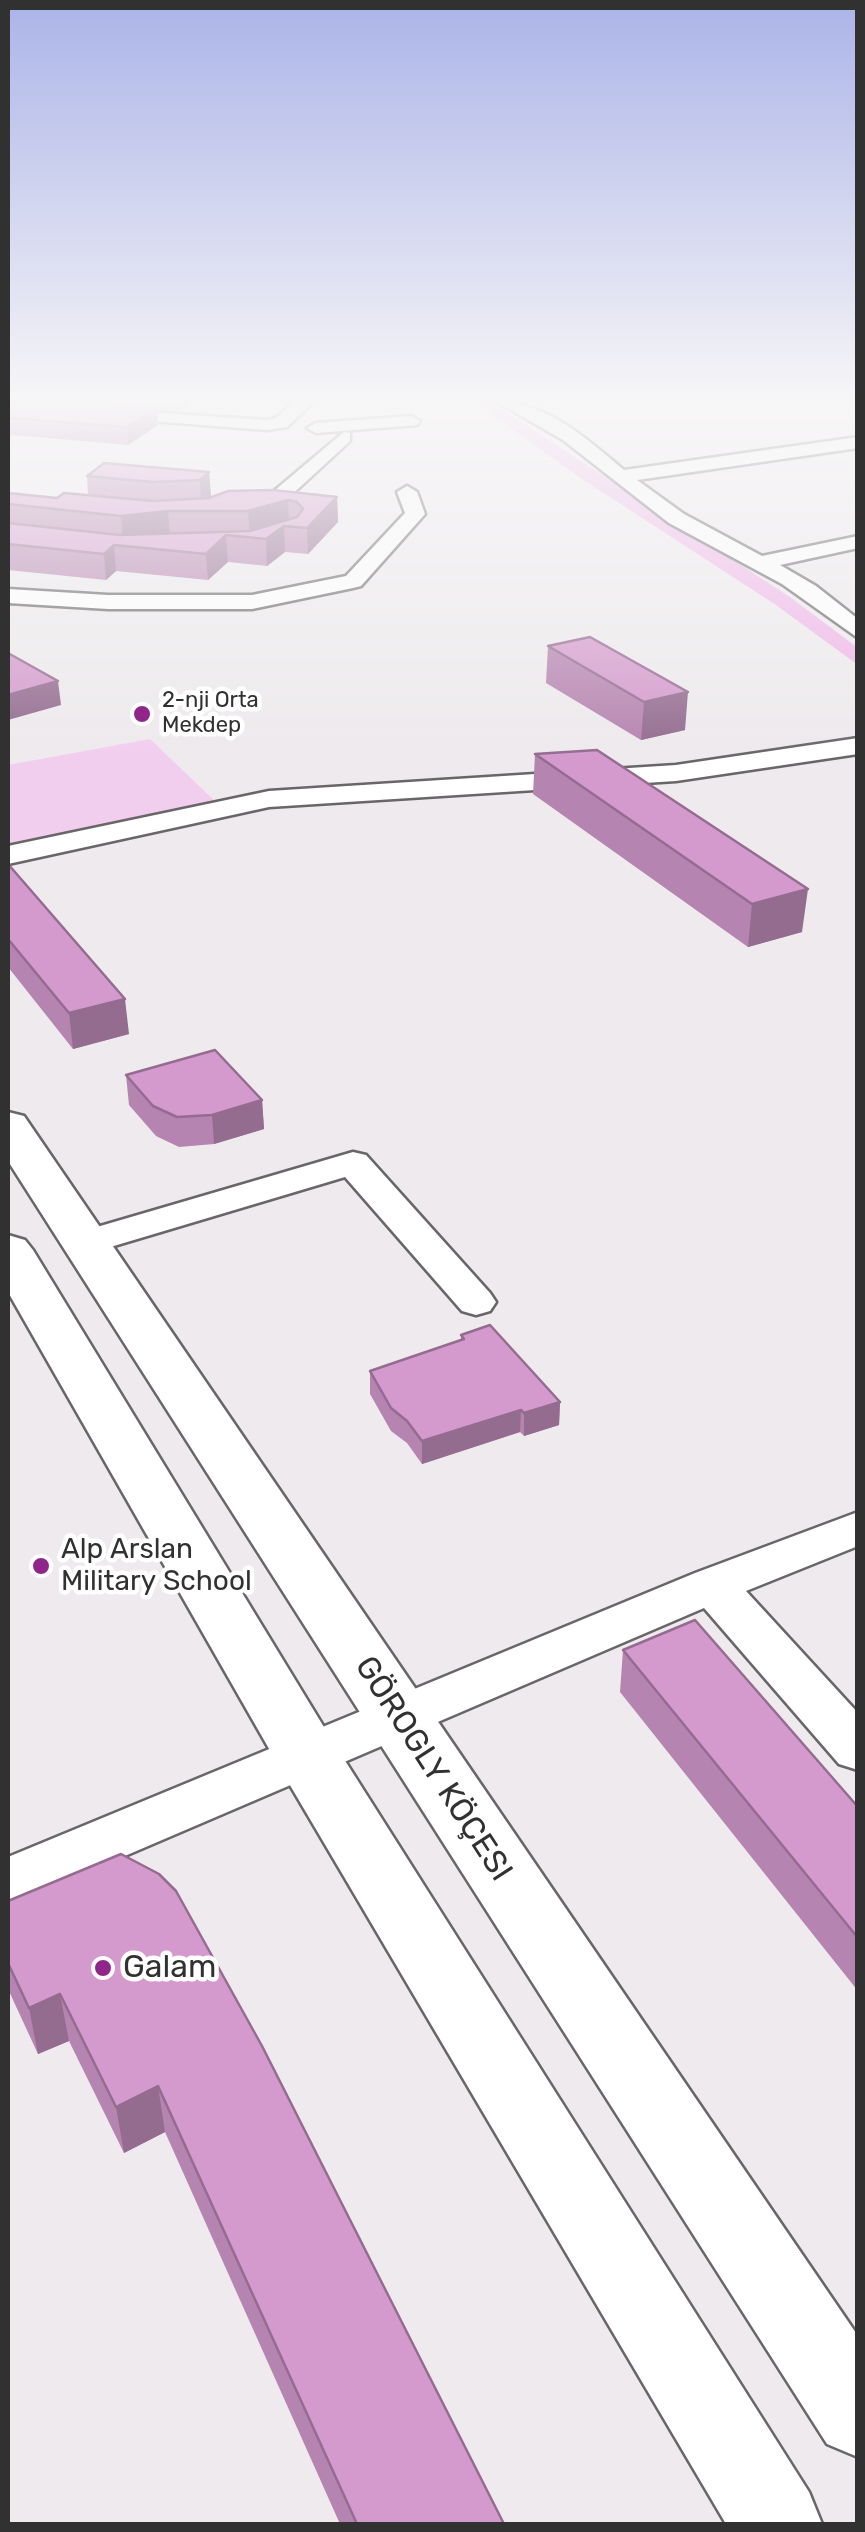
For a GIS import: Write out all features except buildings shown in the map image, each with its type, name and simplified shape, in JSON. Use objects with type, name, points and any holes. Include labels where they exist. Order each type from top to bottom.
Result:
[{"type":"main road","name":"GÖROGLY KÖÇESI","points":[[8,1126],[858,2413]]},
{"type":"main road","points":[[8,1250],[307,1756],[777,2524]]},
{"type":"street","points":[[8,596],[108,602],[252,602],[353,582],[408,521]]},
{"type":"street","points":[[684,521],[830,606],[858,631]]},
{"type":"street","points":[[758,563],[858,542]]},
{"type":"street","points":[[8,854],[270,799],[676,772],[858,746]]},
{"type":"street","points":[[87,1242],[352,1163],[476,1302]]},
{"type":"street","points":[[8,1882],[712,1585],[858,1528]]},
{"type":"street","points":[[712,1585],[858,1749]]},
{"type":"shaded area","points":[[150,739],[217,803],[8,848],[8,765]]},
{"type":"waterway","points":[[660,521],[783,601],[858,659]]},
{"type":"place","name":"2-nji Orta Mekdep","points":[[142,714]]},
{"type":"place","name":"Alp Arslan Military School","points":[[41,1566]]},
{"type":"place","name":"Galam","points":[[103,1968]]}]
